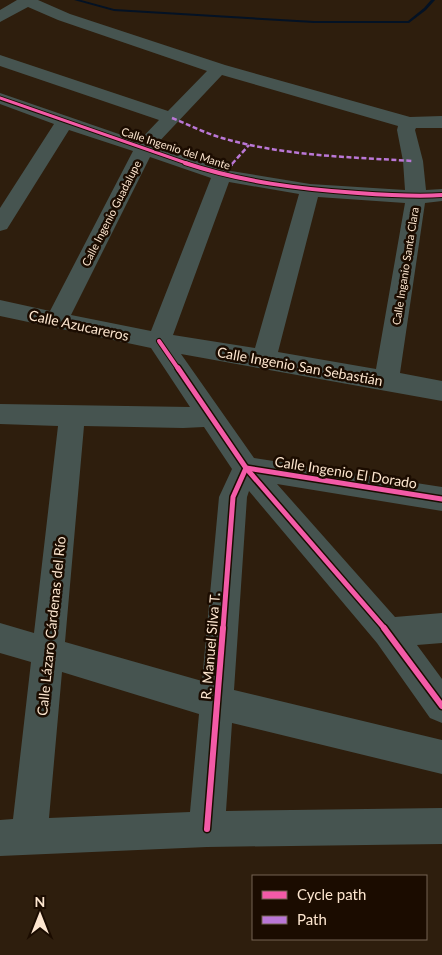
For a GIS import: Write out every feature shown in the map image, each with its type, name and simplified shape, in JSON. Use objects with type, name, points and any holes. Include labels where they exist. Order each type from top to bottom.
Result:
[{"type":"street","points":[[0,17],[26,1],[64,17],[219,69],[409,122],[442,122]]},
{"type":"street","points":[[0,60],[172,118]]},
{"type":"street","name":"Calle Ingenio Guadalupe","points":[[56,321],[144,149],[219,69]]},
{"type":"street","name":"Calle Ingenio del Mante","points":[[0,98],[222,175],[310,190],[416,197],[442,195]]},
{"type":"street","points":[[0,224],[65,122]]},
{"type":"street","name":"Calle Inganio Santa Clara","points":[[387,380],[416,197],[413,161],[406,130],[409,122]]},
{"type":"street","points":[[222,175],[159,341],[246,468],[388,632],[442,706]]},
{"type":"street","points":[[264,360],[310,190]]},
{"type":"street","name":"Calle Azucareros","points":[[0,308],[159,341]]},
{"type":"street","name":"Calle Ingenio San Sebastián","points":[[159,341],[442,391]]},
{"type":"street","points":[[0,414],[183,418],[210,416]]},
{"type":"street","name":"Calle Lázaro Cárdenas del Río","points":[[15,837],[48,653],[72,416]]},
{"type":"street","name":"Calle Ingenio El Dorado","points":[[246,468],[442,499]]},
{"type":"street","name":"R. Manuel Silva T.","points":[[207,829],[233,497],[246,468]]},
{"type":"street","points":[[388,632],[442,628]]},
{"type":"street","points":[[0,638],[216,702],[442,757]]},
{"type":"street","points":[[15,837],[207,829],[442,826]]},
{"type":"waterway","points":[[76,0],[114,10],[314,22],[409,22],[433,0]]},
{"type":"marked path","points":[[172,118],[209,134],[269,149],[316,155],[413,161]]},
{"type":"marked path","points":[[222,175],[249,145]]},
{"type":"cycle path","points":[[0,98],[222,175],[310,190],[416,197],[442,195]]},
{"type":"cycle path","points":[[159,341],[246,468],[388,632],[442,706]]},
{"type":"cycle path","points":[[207,829],[233,497],[246,468],[442,499]]}]
